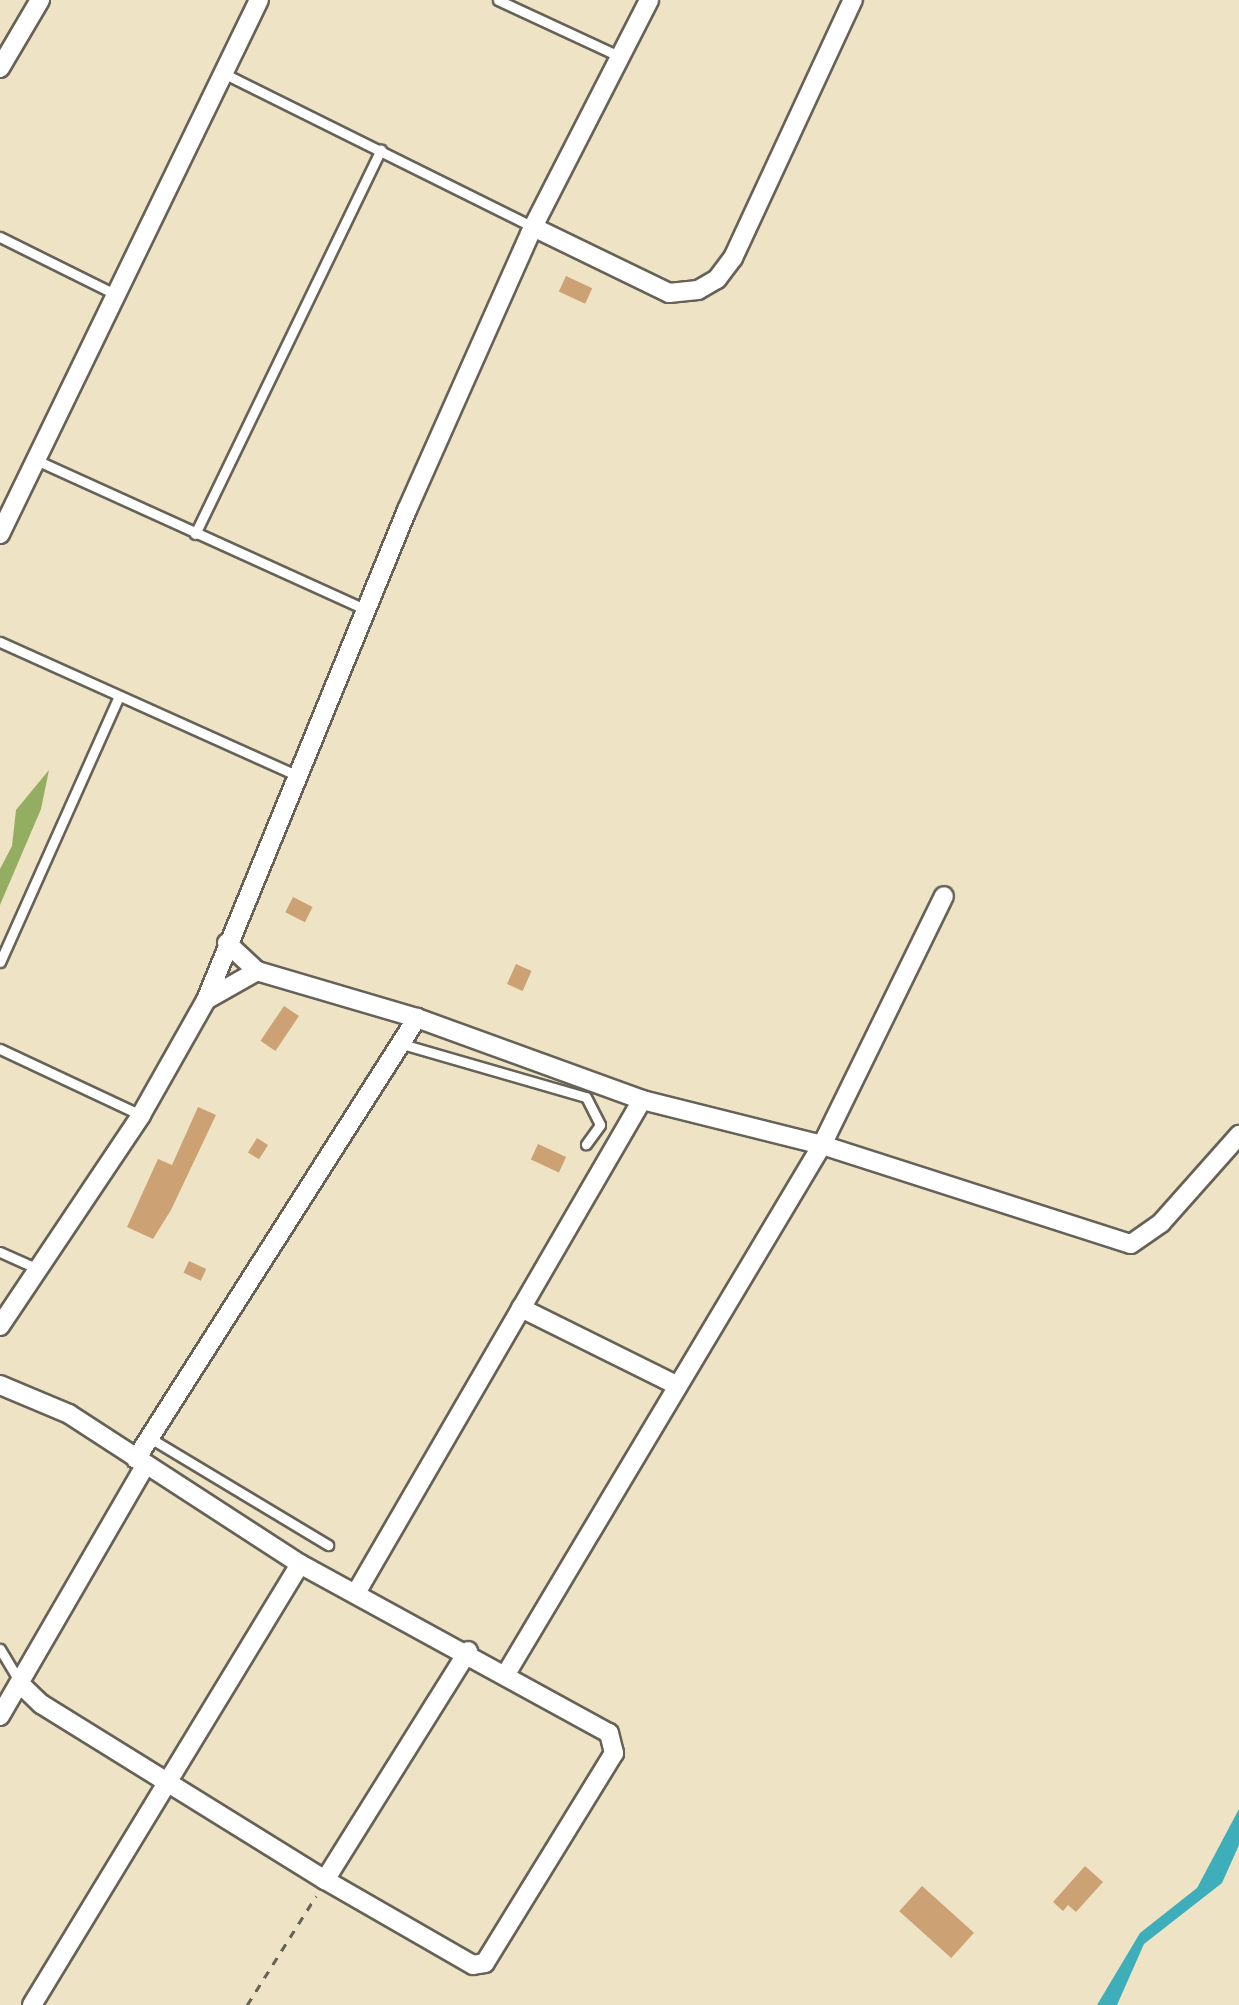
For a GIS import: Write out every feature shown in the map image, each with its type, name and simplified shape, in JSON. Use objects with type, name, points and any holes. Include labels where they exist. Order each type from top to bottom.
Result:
[{"type":"street","points":[[0,68],[40,0]]},
{"type":"street","points":[[0,534],[259,0]]},
{"type":"street","points":[[0,1326],[141,1115],[206,1000],[366,610],[533,227],[649,0]]},
{"type":"street","points":[[533,227],[669,293],[698,290],[717,279],[733,258],[853,0]]},
{"type":"street","points":[[506,1674],[822,1145],[944,896]]},
{"type":"street","points":[[227,943],[257,971],[417,1018],[642,1100],[822,1145],[1131,1244],[1161,1223],[1239,1135]]},
{"type":"street","points":[[206,1000],[257,971]]},
{"type":"street","points":[[0,1716],[141,1462],[149,1437],[203,1362],[417,1018]]},
{"type":"street","points":[[356,1593],[642,1100]]},
{"type":"street","points":[[521,1308],[678,1386]]},
{"type":"street","points":[[0,1385],[69,1414],[300,1564],[468,1651],[609,1733],[614,1753],[485,1962],[462,1960],[41,1704],[20,1684]]},
{"type":"street","points":[[32,2005],[300,1564]]},
{"type":"street","points":[[325,1880],[468,1651]]},
{"type":"lane","points":[[498,0],[621,57]]},
{"type":"lane","points":[[223,73],[533,227]]},
{"type":"lane","points":[[196,534],[381,150]]},
{"type":"lane","points":[[0,237],[117,295]]},
{"type":"lane","points":[[36,460],[366,610]]},
{"type":"lane","points":[[0,642],[118,698],[300,776]]},
{"type":"lane","points":[[0,962],[118,698]]},
{"type":"lane","points":[[400,1043],[586,1098],[600,1126],[586,1144]]},
{"type":"lane","points":[[0,1049],[141,1115]]},
{"type":"lane","points":[[0,1252],[38,1269]]},
{"type":"lane","points":[[149,1437],[328,1545]]},
{"type":"lane","points":[[0,1650],[20,1684]]},
{"type":"path","points":[[248,2005],[325,1880]]},
{"type":"green space","points":[[49,770],[41,809],[0,905],[0,869],[12,846],[16,810]]},
{"type":"water","points":[[1239,1809],[1239,1845],[1222,1883],[1144,1944],[1117,2005],[1097,2005],[1140,1933],[1197,1888]]},
{"type":"building","points":[[566,276],[592,288],[585,304],[559,291]]},
{"type":"building","points":[[293,897],[313,907],[305,922],[285,912]]},
{"type":"building","points":[[516,964],[532,971],[523,991],[507,984]]},
{"type":"building","points":[[284,1006],[299,1016],[275,1051],[261,1041]]},
{"type":"building","points":[[198,1107],[216,1115],[153,1239],[127,1227],[158,1159],[172,1165]]},
{"type":"building","points":[[257,1138],[268,1145],[259,1159],[248,1152]]},
{"type":"building","points":[[538,1144],[566,1157],[559,1173],[531,1159]]},
{"type":"building","points":[[189,1261],[206,1269],[201,1281],[184,1273]]},
{"type":"building","points":[[1085,1866],[1103,1882],[1076,1912],[1068,1905],[1063,1911],[1053,1902]]},
{"type":"building","points":[[922,1886],[974,1933],[951,1958],[899,1911]]}]
